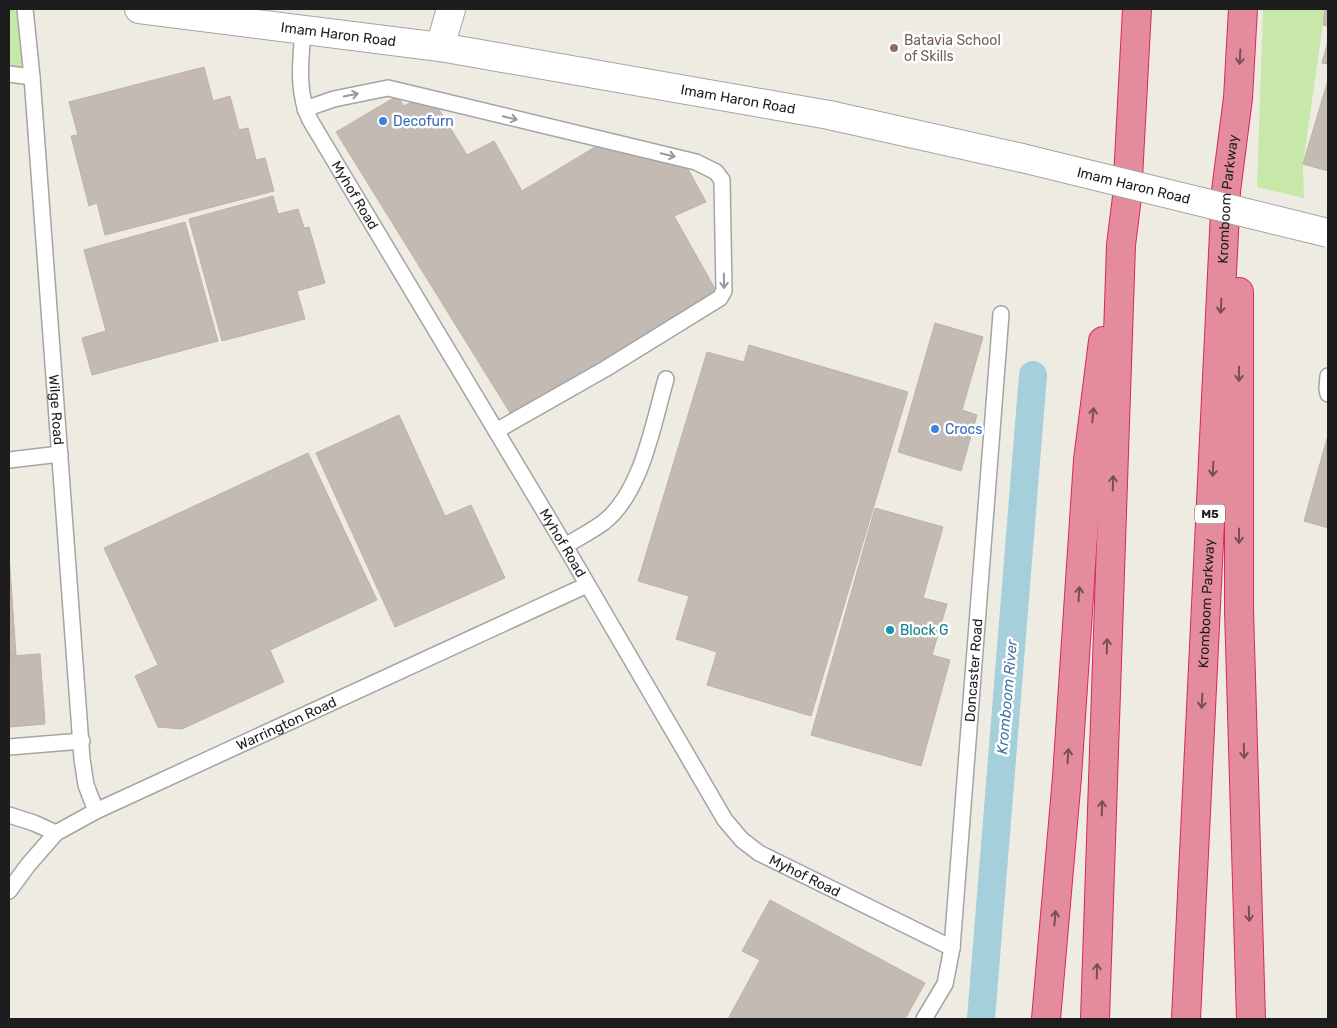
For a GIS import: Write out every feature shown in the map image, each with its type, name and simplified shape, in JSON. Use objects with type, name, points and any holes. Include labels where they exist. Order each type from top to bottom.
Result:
[{"type":"highway","points":[[1046,1019],[1067,777],[1088,460],[1099,358],[1121,244],[1127,198],[1137,9]]},
{"type":"highway","name":"Kromboom Parkway","points":[[1186,1019],[1226,191],[1238,98],[1243,9]]},
{"type":"highway","points":[[1238,98],[1239,610],[1252,1019]]},
{"type":"highway","points":[[1095,1019],[1121,244]]},
{"type":"street","name":"Imam Haron Road","points":[[139,9],[440,47],[829,115],[1022,158],[1328,233]]},
{"type":"street","points":[[440,47],[451,9]]},
{"type":"lane","name":"Wilge Road","points":[[25,9],[32,77],[85,780],[96,811]]},
{"type":"lane","name":"Myhof Road","points":[[303,29],[300,77],[305,109],[565,546],[725,820],[742,840],[759,853],[952,948]]},
{"type":"lane","points":[[9,74],[32,77]]},
{"type":"lane","points":[[305,109],[334,99],[388,88],[696,162],[716,172],[722,180],[724,291],[720,298],[597,374],[496,431]]},
{"type":"lane","name":"Doncaster Road","points":[[924,1019],[945,984],[952,948],[1001,314]]},
{"type":"lane","points":[[1328,376],[1328,394]]},
{"type":"lane","points":[[565,546],[604,522],[629,494],[640,468],[666,379]]},
{"type":"lane","points":[[9,460],[60,454]]},
{"type":"lane","name":"Warrington Road","points":[[9,891],[28,865],[56,833],[96,811],[587,585]]},
{"type":"lane","points":[[9,747],[82,741]]},
{"type":"lane","points":[[9,815],[56,833]]},
{"type":"green space","points":[[9,9],[25,9],[32,77],[9,74]]},
{"type":"green space","points":[[1263,9],[1325,9],[1303,164],[1304,198],[1257,187]]},
{"type":"building","points":[[1325,9],[1328,9],[1328,26],[1323,25]]},
{"type":"building","points":[[1328,41],[1328,64],[1322,63]]},
{"type":"building","points":[[204,67],[213,101],[230,96],[239,130],[248,128],[256,160],[265,158],[274,191],[105,235],[97,203],[89,206],[71,136],[78,135],[69,102]]},
{"type":"building","points":[[1328,80],[1328,171],[1303,164]]},
{"type":"building","points":[[397,96],[404,106],[417,99],[435,103],[467,155],[494,141],[522,191],[600,144],[688,169],[706,202],[674,216],[718,294],[512,416],[336,132]]},
{"type":"building","points":[[273,196],[278,214],[298,209],[304,228],[309,227],[325,283],[297,291],[305,319],[222,341],[189,219]]},
{"type":"building","points":[[185,222],[218,341],[92,375],[82,338],[106,331],[84,250]]},
{"type":"building","points":[[935,323],[983,337],[962,410],[977,415],[961,471],[898,452]]},
{"type":"building","points":[[749,345],[908,392],[811,716],[707,685],[717,652],[676,639],[689,596],[638,581],[707,352],[744,362]]},
{"type":"building","points":[[399,415],[445,516],[471,505],[505,578],[395,627],[316,453]]},
{"type":"building","points":[[1328,435],[1328,528],[1304,521]]},
{"type":"building","points":[[308,453],[377,600],[270,650],[284,682],[182,729],[158,727],[135,676],[158,665],[104,548]]},
{"type":"building","name":"Block G","points":[[875,508],[943,527],[923,598],[947,604],[932,655],[950,660],[921,766],[811,735]]},
{"type":"building","points":[[9,554],[16,655],[9,656]]},
{"type":"building","points":[[40,654],[45,724],[9,727],[9,656]]},
{"type":"building","points":[[770,900],[925,983],[905,1019],[728,1019],[760,960],[742,951]]},
{"type":"waterway","name":"Kromboom River","points":[[981,1019],[1033,375]]},
{"type":"place","name":"Batavia School of Skills","points":[[894,48]]},
{"type":"place","name":"Decofurn","points":[[383,121]]},
{"type":"place","name":"Crocs","points":[[935,429]]},
{"type":"place","name":"Block G","points":[[890,630]]}]
